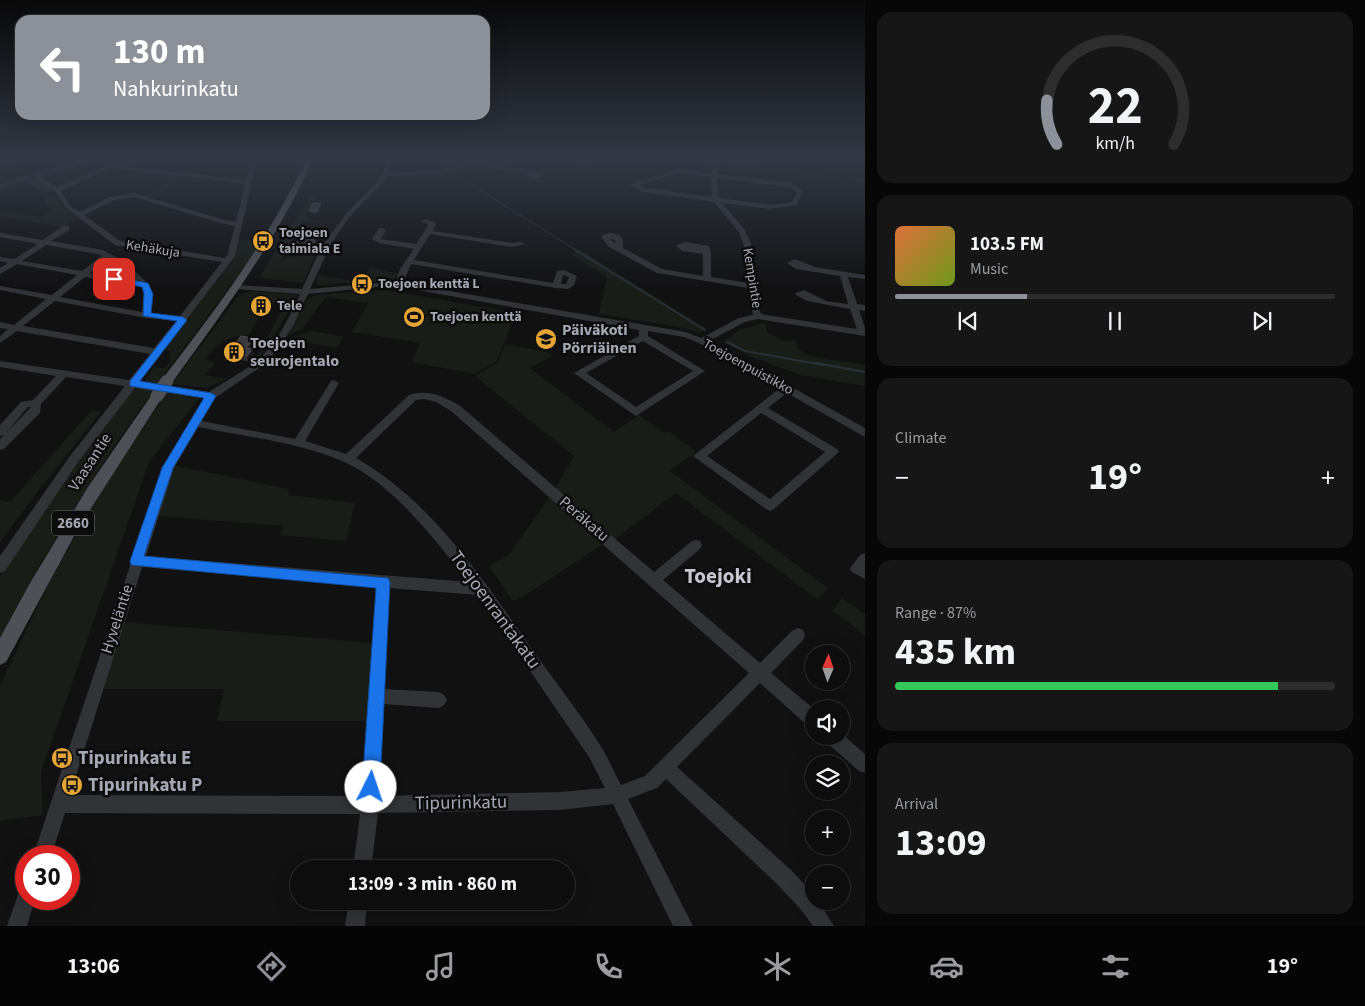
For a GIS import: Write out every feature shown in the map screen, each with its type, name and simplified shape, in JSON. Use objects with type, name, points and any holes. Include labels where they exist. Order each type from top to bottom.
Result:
[{"type":"main road","points":[[236,287],[269,240],[291,201]]},
{"type":"main road","name":"Vaasantie","points":[[0,656],[33,592],[113,458],[236,287]]},
{"type":"street","name":"Kehäkuja","points":[[64,201],[68,207],[118,243],[228,261]]},
{"type":"street","points":[[80,215],[106,201]]},
{"type":"street","points":[[154,201],[223,222],[238,224]]},
{"type":"street","points":[[0,567],[59,479],[228,261],[234,248],[243,201]]},
{"type":"street","name":"Hyveläntie","points":[[46,845],[136,561],[168,468],[211,396],[258,364],[276,346],[290,324],[320,258],[339,224],[362,201]]},
{"type":"street","name":"Kempintie","points":[[702,341],[742,320],[758,316],[751,286],[745,238],[717,201]]},
{"type":"street","points":[[727,201],[780,207],[795,204],[796,201]]},
{"type":"street","points":[[398,285],[401,275],[432,223],[425,221]]},
{"type":"street","points":[[0,272],[66,228]]},
{"type":"street","points":[[382,230],[376,237],[379,241],[418,247]]},
{"type":"street","points":[[428,232],[512,245],[521,244]]},
{"type":"street","points":[[0,235],[103,254],[123,264],[145,285],[148,294],[146,315]]},
{"type":"street","points":[[0,340],[118,243]]},
{"type":"street","points":[[619,249],[660,271],[751,286]]},
{"type":"street","points":[[707,252],[707,278]]},
{"type":"street","points":[[0,259],[145,285]]},
{"type":"street","points":[[409,261],[556,286]]},
{"type":"street","points":[[812,269],[865,277]]},
{"type":"street","points":[[758,316],[863,332],[844,274]]},
{"type":"street","name":"Toejoenpuistikko","points":[[236,287],[305,292],[398,285],[644,332],[686,335],[702,341],[865,433]]},
{"type":"street","points":[[0,288],[183,320]]},
{"type":"street","points":[[823,302],[865,308]]},
{"type":"street","points":[[0,325],[158,352]]},
{"type":"street","points":[[644,332],[700,371],[636,412],[579,373],[644,332]]},
{"type":"street","points":[[0,364],[211,396]]},
{"type":"street","points":[[0,432],[26,404],[36,403],[64,374]]},
{"type":"street","points":[[298,444],[334,383]]},
{"type":"street","points":[[762,409],[834,452],[770,506],[699,456],[787,388]]},
{"type":"street","name":"Peräkatu","points":[[348,459],[413,397],[422,394],[433,396],[455,408],[805,712]]},
{"type":"street","points":[[0,446],[36,410],[36,403]]},
{"type":"street","name":"Toejoenrantakatu","points":[[196,423],[315,447],[348,459],[369,471],[392,489],[431,526],[482,589],[595,751],[683,926]]},
{"type":"street","points":[[654,580],[696,545]]},
{"type":"street","points":[[865,559],[857,568],[865,573]]},
{"type":"street","points":[[136,561],[482,589]]},
{"type":"street","points":[[363,860],[370,805],[384,582]]},
{"type":"street","name":"Tipurinkatu","points":[[60,804],[370,805],[560,802],[618,795],[651,782],[798,635]]},
{"type":"street","points":[[377,696],[439,700]]},
{"type":"street","points":[[842,745],[865,765]]},
{"type":"street","points":[[666,768],[784,877],[809,904],[824,926]]},
{"type":"street","points":[[16,926],[22,910]]},
{"type":"street","points":[[354,926],[357,910]]},
{"type":"shaded area","points":[[45,201],[59,201],[78,218],[64,227],[0,217],[0,211],[40,217],[50,210]]},
{"type":"shaded area","points":[[306,201],[313,201],[306,215],[309,219],[333,222],[334,224],[304,221],[281,259],[316,253],[303,283],[259,278]]},
{"type":"shaded area","points":[[244,239],[261,242],[256,252],[157,384],[147,382],[145,379],[154,367],[165,368],[170,361],[170,353],[164,349],[234,258],[239,241]]},
{"type":"shaded area","points":[[580,250],[707,329],[700,333],[684,328],[599,314],[607,277],[571,254]]},
{"type":"shaded area","points":[[370,268],[397,273],[401,269],[395,280],[323,285],[317,285],[316,282],[319,275],[360,282]]},
{"type":"shaded area","points":[[384,290],[506,311],[513,320],[497,361],[475,374],[412,362],[420,343],[352,332],[369,301],[365,303],[326,297],[302,329],[288,335],[307,300],[315,295]]},
{"type":"shaded area","points":[[251,291],[298,295],[266,350],[255,360],[286,303],[267,303],[249,335],[224,341],[211,352],[206,359],[215,363],[205,375],[227,379],[207,388],[172,384],[239,295]]},
{"type":"shaded area","points":[[766,323],[767,332],[783,341],[795,340],[799,346],[796,348],[809,356],[865,365],[865,386],[801,375],[754,358],[723,342],[739,330]]},
{"type":"shaded area","points":[[312,331],[344,337],[336,348],[287,339]]},
{"type":"shaded area","points":[[505,344],[546,352],[552,356],[530,368],[614,432],[639,415],[665,433],[668,431],[695,451],[693,456],[689,456],[670,471],[828,588],[817,599],[676,493],[614,540],[603,544],[524,596],[513,601],[489,567],[510,553],[555,489],[574,456],[475,376],[498,362]]},
{"type":"shaded area","points":[[139,388],[154,390],[72,511],[0,638],[0,576],[76,464],[132,391]]},
{"type":"shaded area","points":[[167,392],[199,398],[149,462],[41,772],[43,815],[0,821],[0,685],[54,573],[106,483]]},
{"type":"shaded area","points":[[92,410],[101,412],[0,542],[0,500],[10,502]]},
{"type":"shaded area","points":[[175,466],[289,489],[288,495],[355,503],[346,541],[280,535],[283,526],[156,516]]},
{"type":"shaded area","points":[[842,598],[865,614],[865,635],[833,611]]},
{"type":"shaded area","points":[[123,622],[374,643],[369,721],[217,721],[224,689],[103,689]]},
{"type":"building","points":[[313,203],[321,203],[317,211],[309,211]]},
{"type":"building","points":[[305,239],[315,240],[310,248],[289,246],[289,243],[304,241]]},
{"type":"building","points":[[241,336],[252,338],[250,340],[252,341],[246,348],[252,349],[247,356],[226,354]]},
{"type":"waterway","points":[[498,201],[576,250]]},
{"type":"waterway","points":[[574,249],[705,330]]},
{"type":"waterway","points":[[727,342],[745,351],[823,365]]},
{"type":"waterway","points":[[816,363],[865,372]]},
{"type":"place","name":"Toejoen taimiala E","points":[[263,241]]},
{"type":"place","name":"Toejoen kenttä L","points":[[362,284]]},
{"type":"place","name":"Tele","points":[[261,306]]},
{"type":"place","name":"Toejoen kenttä","points":[[414,317]]},
{"type":"place","name":"Päiväkoti Pörriäinen","points":[[546,339]]},
{"type":"place","name":"Toejoen seurojentalo","points":[[234,352]]},
{"type":"place","name":"Tipurinkatu E","points":[[62,758]]},
{"type":"place","name":"Tipurinkatu P","points":[[72,785]]},
{"type":"district","name":"Toejoki","points":[[718,576]]},
{"type":"route","points":[[114,279],[145,285],[148,294],[146,315],[183,320],[133,384],[211,396],[196,423],[172,458],[160,486],[136,561],[384,582],[371,787]]}]
